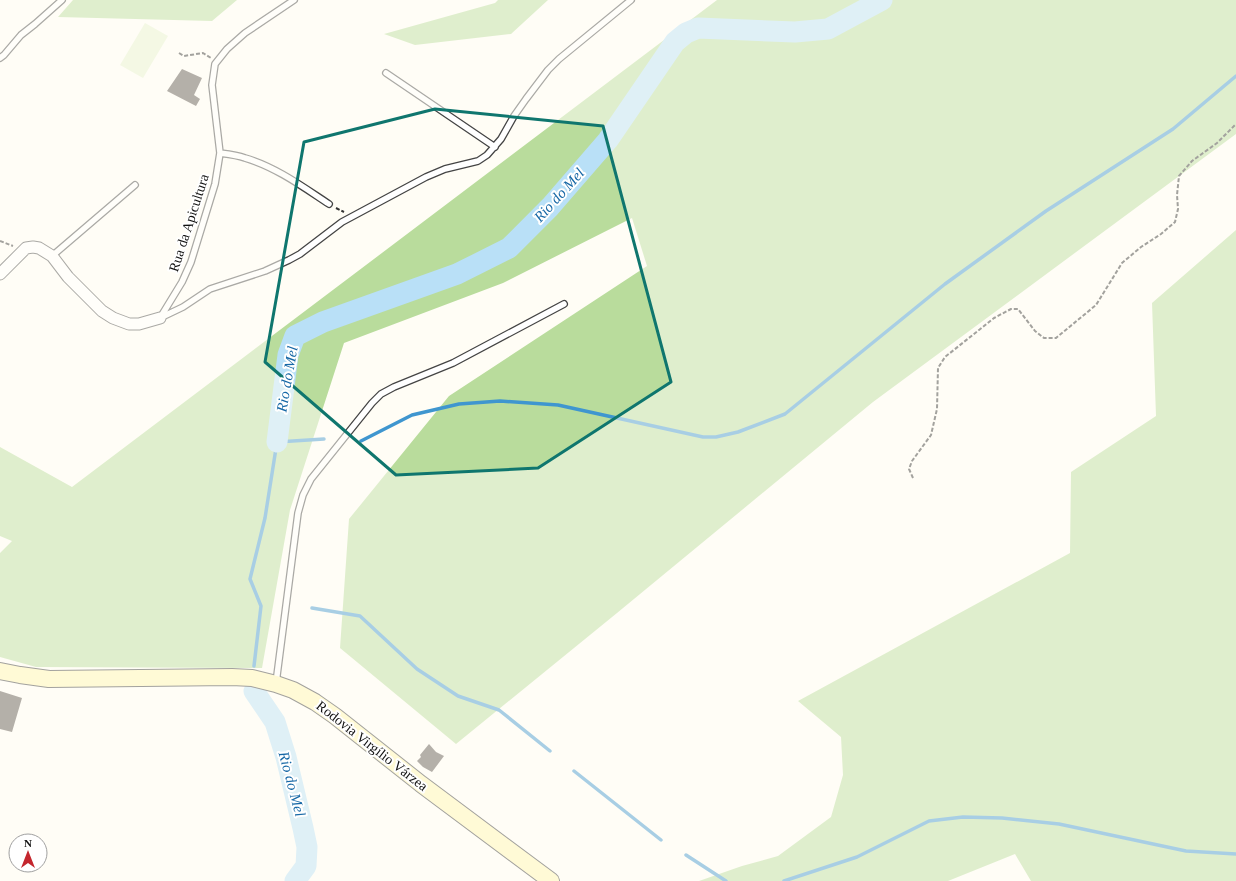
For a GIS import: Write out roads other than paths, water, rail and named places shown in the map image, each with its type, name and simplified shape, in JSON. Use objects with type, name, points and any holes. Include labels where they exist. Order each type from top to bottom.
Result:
[{"type":"main road","name":"Rodovia Virgílio Várzea","points":[[0,671],[49,679],[252,678],[293,690],[315,702],[335,716],[421,784],[551,881]]},
{"type":"street","points":[[0,274],[26,248],[39,248],[52,256],[68,277],[102,311],[113,318],[128,324],[138,324],[160,318]]},
{"type":"lane","points":[[0,58],[21,35],[62,0]]},
{"type":"lane","name":"Rua da Apicultura","points":[[160,318],[182,282],[190,262],[218,171],[220,153],[212,85],[213,70],[217,62],[233,43],[245,33],[294,0]]},
{"type":"lane","points":[[160,318],[183,307],[210,289],[260,273],[289,260],[300,254],[351,216],[384,200],[418,180],[435,172],[478,160],[487,155],[495,147],[526,99],[548,70],[559,59],[631,0]]},
{"type":"lane","points":[[386,73],[495,147]]},
{"type":"lane","points":[[220,153],[245,158],[266,166],[286,176],[329,204]]},
{"type":"lane","points":[[52,256],[135,186]]},
{"type":"lane","points":[[276,684],[298,513],[303,495],[311,479],[372,402],[381,394],[394,387],[452,363],[564,304]]},
{"type":"waterway","name":"Rio do Mel","points":[[277,442],[288,355],[295,336],[323,322],[457,274],[509,248],[550,207],[608,140],[675,42],[686,33],[698,28],[795,32],[828,29],[882,0]]},
{"type":"waterway","points":[[361,441],[412,415],[459,404],[500,401],[558,405],[703,437],[716,437],[738,432],[785,414],[945,284],[1046,211],[1173,129],[1236,76]]},
{"type":"waterway","points":[[254,666],[261,606],[250,579],[265,518],[277,442],[324,439]]},
{"type":"waterway","points":[[312,608],[360,616],[417,669],[458,696],[499,710],[550,751]]},
{"type":"waterway","name":"Rio do Mel","points":[[254,691],[275,722],[286,757],[303,828],[307,847],[306,866],[295,881]]},
{"type":"waterway","points":[[574,771],[661,840]]},
{"type":"waterway","points":[[784,881],[857,857],[929,821],[963,817],[1002,818],[1059,824],[1186,851],[1236,854]]},
{"type":"waterway","points":[[686,855],[726,881]]}]
